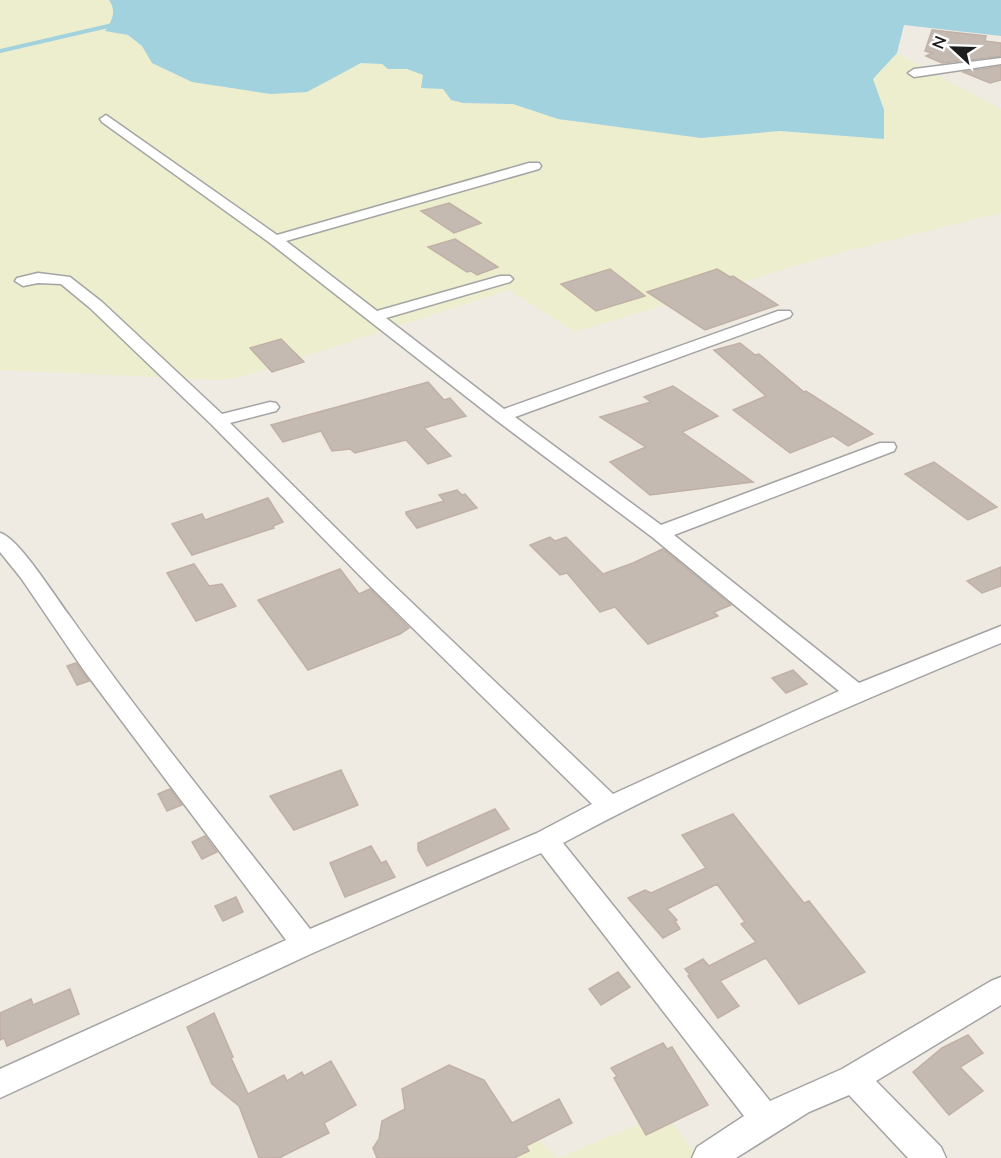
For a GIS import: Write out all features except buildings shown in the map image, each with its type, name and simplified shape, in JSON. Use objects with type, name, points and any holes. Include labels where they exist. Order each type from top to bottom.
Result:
[{"type":"street","points":[[914,73],[1001,61]]},
{"type":"street","points":[[106,119],[275,240],[501,416],[658,532],[855,693]]},
{"type":"street","points":[[275,240],[534,166]]},
{"type":"street","points":[[23,281],[38,278],[65,280],[96,304],[379,583],[610,806]]},
{"type":"street","points":[[373,318],[505,279]]},
{"type":"street","points":[[501,416],[784,314]]},
{"type":"street","points":[[218,422],[270,407]]},
{"type":"street","points":[[658,532],[887,447]]},
{"type":"street","points":[[0,539],[28,573],[93,666],[305,945]]},
{"type":"street","points":[[0,1084],[305,945],[546,840],[610,806],[855,693],[1001,634]]},
{"type":"street","points":[[546,840],[766,1120]]},
{"type":"street","points":[[708,1158],[766,1120],[798,1102],[853,1079],[1001,990]]},
{"type":"street","points":[[853,1079],[930,1158]]},
{"type":"green space","points":[[0,0],[109,0],[113,6],[113,19],[106,31],[128,35],[142,46],[152,63],[192,82],[270,94],[307,92],[361,63],[382,64],[388,69],[407,69],[423,75],[463,103],[513,104],[558,119],[701,138],[780,131],[884,139],[879,96],[872,79],[897,53],[1001,109],[1001,213],[839,253],[575,332],[509,290],[241,377],[217,380],[0,370]]},
{"type":"green space","points":[[665,1113],[698,1158],[558,1158]]},
{"type":"green space","points":[[539,1139],[558,1158],[505,1158]]},
{"type":"water","points":[[109,0],[1001,0],[1001,36],[904,25],[897,53],[873,79],[884,110],[884,139],[780,131],[701,138],[558,119],[513,104],[463,103],[451,100],[443,89],[421,88],[423,75],[407,69],[388,69],[382,64],[361,63],[307,92],[270,94],[192,82],[152,63],[142,46],[128,35],[105,31],[113,16],[113,8]]},
{"type":"waterway","points":[[0,51],[117,24]]}]
